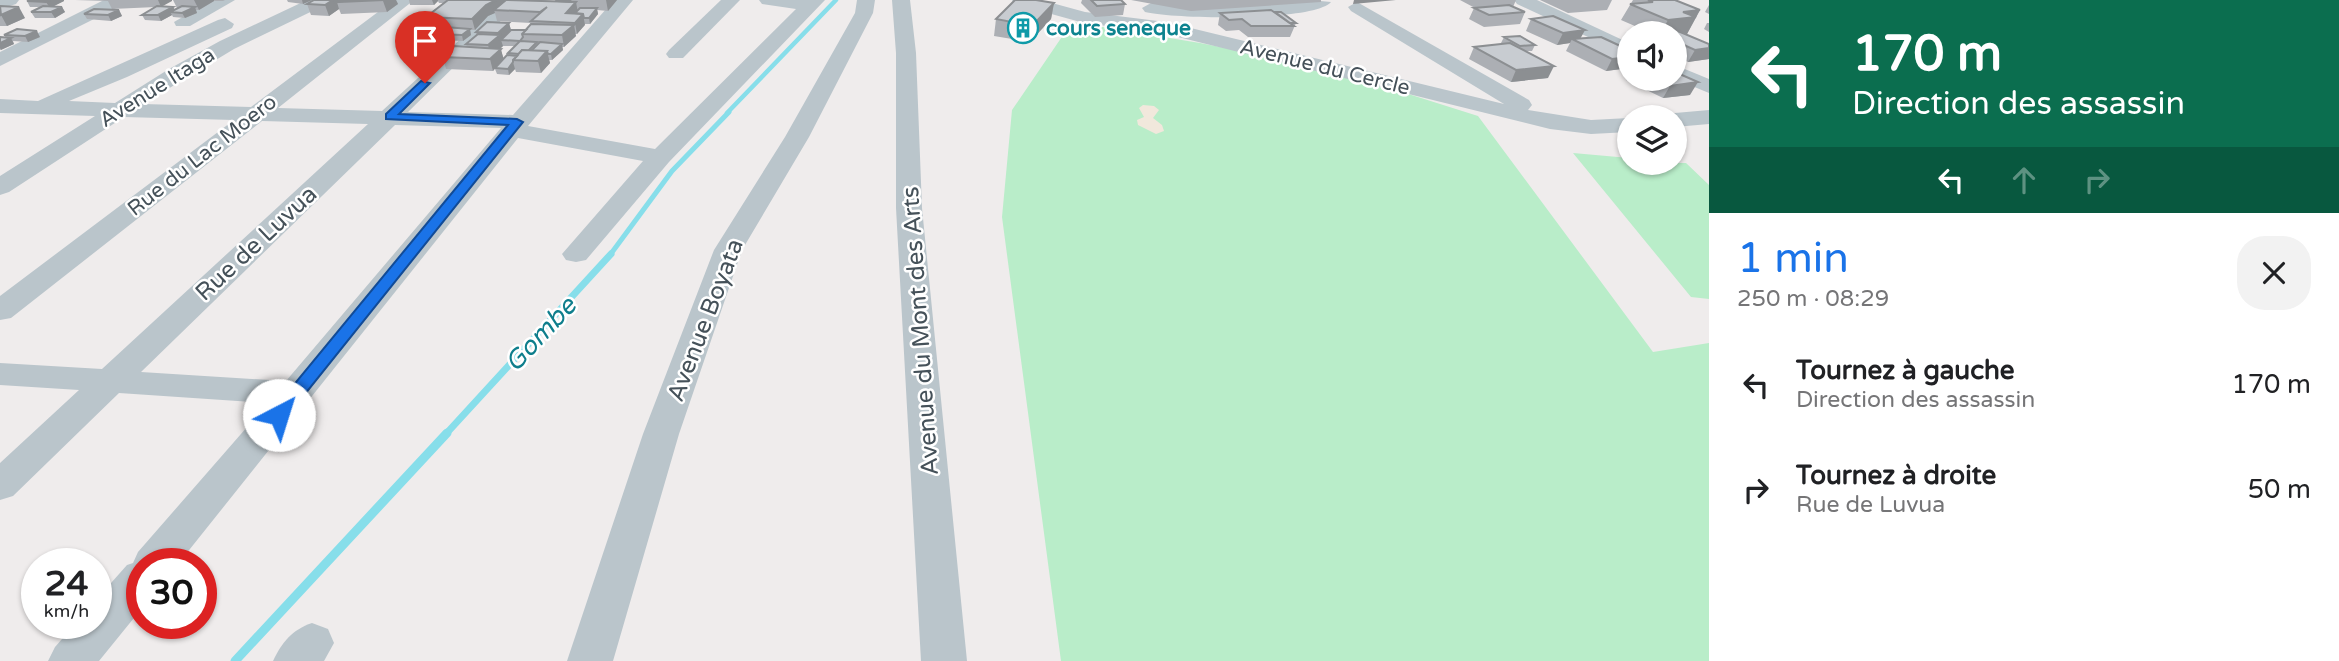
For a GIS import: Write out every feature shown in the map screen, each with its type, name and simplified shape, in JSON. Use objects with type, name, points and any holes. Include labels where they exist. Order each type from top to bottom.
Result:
[{"type":"street","points":[[0,4],[10,0]]},
{"type":"street","points":[[0,61],[118,0]]},
{"type":"street","points":[[58,97],[66,84],[87,71],[226,0]]},
{"type":"street","points":[[0,124],[58,97],[120,73],[277,0]]},
{"type":"street","name":"Avenue Itaga","points":[[0,187],[119,110],[227,45],[321,0]]},
{"type":"street","name":"Rue du Lac Moero","points":[[0,311],[405,0]]},
{"type":"street","name":"Rue de Luvua","points":[[0,486],[513,0]]},
{"type":"street","points":[[166,548],[297,393],[514,126],[624,0]]},
{"type":"street","points":[[676,54],[732,0]]},
{"type":"street","points":[[768,0],[814,3]]},
{"type":"street","name":"Avenue Boyata","points":[[590,661],[661,434],[728,250],[797,137],[864,13],[866,0]]},
{"type":"street","name":"Avenue du Mont des Arts","points":[[901,0],[906,54],[909,208],[944,661]]},
{"type":"street","name":"Avenue du Cercle","points":[[1021,0],[1084,17],[1188,33],[1550,122],[1591,127],[1617,126]]},
{"type":"street","points":[[1130,3],[1175,12],[1293,7],[1318,4],[1321,0]]},
{"type":"street","points":[[1522,0],[1617,44]]},
{"type":"street","points":[[576,254],[660,157],[814,3]]},
{"type":"street","points":[[1357,7],[1550,122]]},
{"type":"street","points":[[1687,77],[1709,87]]},
{"type":"street","points":[[0,106],[390,117],[514,126],[660,157]]},
{"type":"street","points":[[1687,119],[1709,117]]},
{"type":"street","points":[[0,374],[297,393]]},
{"type":"street","points":[[71,661],[126,596]]},
{"type":"green space","points":[[1072,22],[1200,43],[1326,68],[1478,116],[1653,352],[1709,343],[1709,661],[1061,661],[1002,217],[1012,110]]},
{"type":"green space","points":[[1573,153],[1617,157],[1617,175],[1687,175],[1687,164],[1709,185],[1709,299],[1691,297]]},
{"type":"sand","points":[[1143,105],[1154,106],[1159,110],[1153,118],[1162,125],[1164,131],[1156,134],[1138,125],[1137,120],[1144,117],[1139,108]]},
{"type":"building","points":[[30,0],[50,0],[27,1]]},
{"type":"building","points":[[314,0],[333,0],[325,5],[307,4]]},
{"type":"building","points":[[340,0],[384,0],[337,2]]},
{"type":"building","points":[[448,0],[496,0],[486,5],[472,19],[426,17]]},
{"type":"building","points":[[506,0],[576,2],[566,13],[583,14],[575,23],[531,21],[547,7],[540,12],[494,10]]},
{"type":"building","points":[[1015,0],[1054,3],[1032,26],[996,19]]},
{"type":"building","points":[[1091,0],[1121,0],[1125,4],[1097,6]]},
{"type":"building","points":[[1648,0],[1675,0],[1700,10],[1683,12],[1696,17],[1668,20],[1630,4],[1653,2]]},
{"type":"building","points":[[1509,5],[1525,12],[1489,15],[1474,8]]},
{"type":"building","points":[[0,6],[19,7],[1,15]]},
{"type":"building","points":[[43,6],[62,7],[51,12],[31,12]]},
{"type":"building","points":[[157,6],[173,7],[158,15],[142,15]]},
{"type":"building","points":[[182,6],[195,7],[182,13],[170,12]]},
{"type":"building","points":[[580,8],[597,8],[589,18],[584,18],[583,14],[575,13]]},
{"type":"building","points":[[94,9],[119,10],[108,15],[84,14]]},
{"type":"building","points":[[1271,10],[1294,26],[1251,26],[1242,19],[1229,20],[1220,13]]},
{"type":"building","points":[[1275,12],[1281,12],[1296,23],[1290,23]]},
{"type":"building","points":[[1553,16],[1585,30],[1563,33],[1531,19]]},
{"type":"building","points":[[487,22],[509,23],[498,33],[476,32]]},
{"type":"building","points":[[531,24],[574,25],[562,35],[522,34]]},
{"type":"building","points":[[445,27],[470,29],[462,35],[437,34]]},
{"type":"building","points":[[17,29],[37,31],[25,36],[4,35]]},
{"type":"building","points":[[511,30],[526,30],[520,41],[501,40]]},
{"type":"building","points":[[478,34],[500,35],[488,45],[466,44]]},
{"type":"building","points":[[1687,35],[1709,44],[1709,48],[1695,50],[1687,46]]},
{"type":"building","points":[[1520,36],[1535,45],[1520,46],[1504,37]]},
{"type":"building","points":[[0,37],[11,38],[0,43]]},
{"type":"building","points":[[1601,37],[1617,44],[1617,58],[1612,59],[1572,39]]},
{"type":"building","points":[[520,41],[537,42],[528,51],[508,53]]},
{"type":"building","points":[[540,42],[562,44],[551,54],[547,51],[531,51]]},
{"type":"building","points":[[1510,43],[1554,66],[1516,70],[1474,47]]},
{"type":"building","points":[[454,46],[501,49],[490,59],[443,57]]},
{"type":"building","points":[[522,50],[547,51],[538,61],[513,60]]},
{"type":"building","points":[[507,55],[517,56],[508,69],[495,68]]},
{"type":"building","points":[[1687,77],[1698,82],[1687,84]]},
{"type":"waterway","name":"Gombe","points":[[727,113],[836,0]]},
{"type":"waterway","name":"Gombe","points":[[610,255],[672,171],[729,112]]},
{"type":"waterway","name":"Gombe","points":[[445,435],[611,254]]},
{"type":"waterway","name":"Gombe","points":[[235,661],[447,433]]},
{"type":"place","name":"cours seneque","points":[[1023,28]]},
{"type":"route","points":[[279,415],[517,122],[390,117],[425,83]]}]
